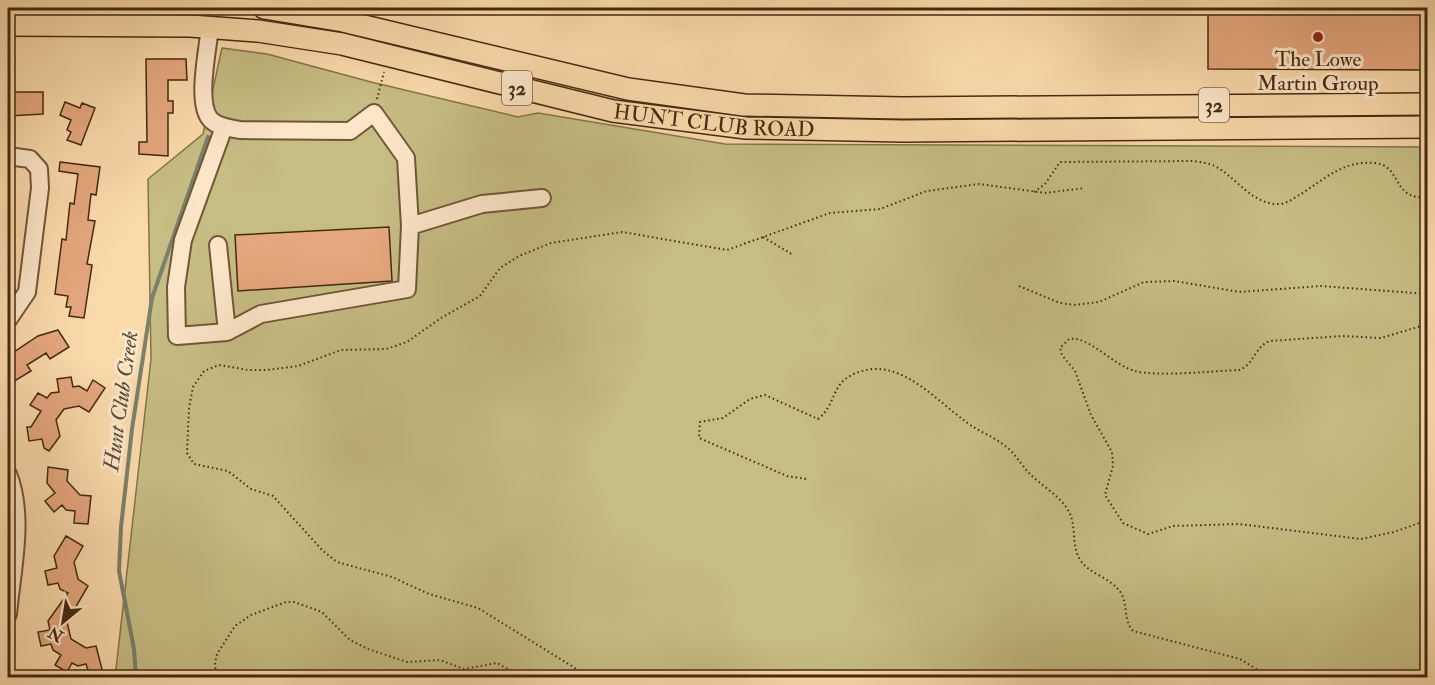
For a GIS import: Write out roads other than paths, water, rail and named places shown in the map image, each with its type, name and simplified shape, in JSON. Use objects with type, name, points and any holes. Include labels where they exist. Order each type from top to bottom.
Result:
[{"type":"main road","name":"HUNT CLUB ROAD","points":[[264,8],[343,21],[639,92],[744,105],[903,108],[1428,104]]},
{"type":"main road","name":"HUNT CLUB ROAD","points":[[8,25],[210,27],[258,31],[342,44],[594,107],[718,126],[809,131],[1428,127]]},
{"type":"street","points":[[210,27],[204,104],[211,121],[224,127],[240,130],[350,131],[374,113],[406,158],[410,226],[407,289],[261,314],[227,332],[177,336],[178,275],[183,240],[224,127]]},
{"type":"street","points":[[8,156],[30,159],[39,169],[40,188],[27,292],[8,320]]},
{"type":"street","points":[[410,226],[482,204],[542,198]]},
{"type":"street","points":[[218,245],[227,332]]},
{"type":"street","points":[[8,474],[16,516],[8,614]]},
{"type":"waterway","name":"Hunt Club Creek","points":[[136,678],[134,649],[119,571],[121,527],[132,429],[152,298],[208,137]]},
{"type":"place","name":"The Lowe Martin Group","points":[[1318,37]]}]
